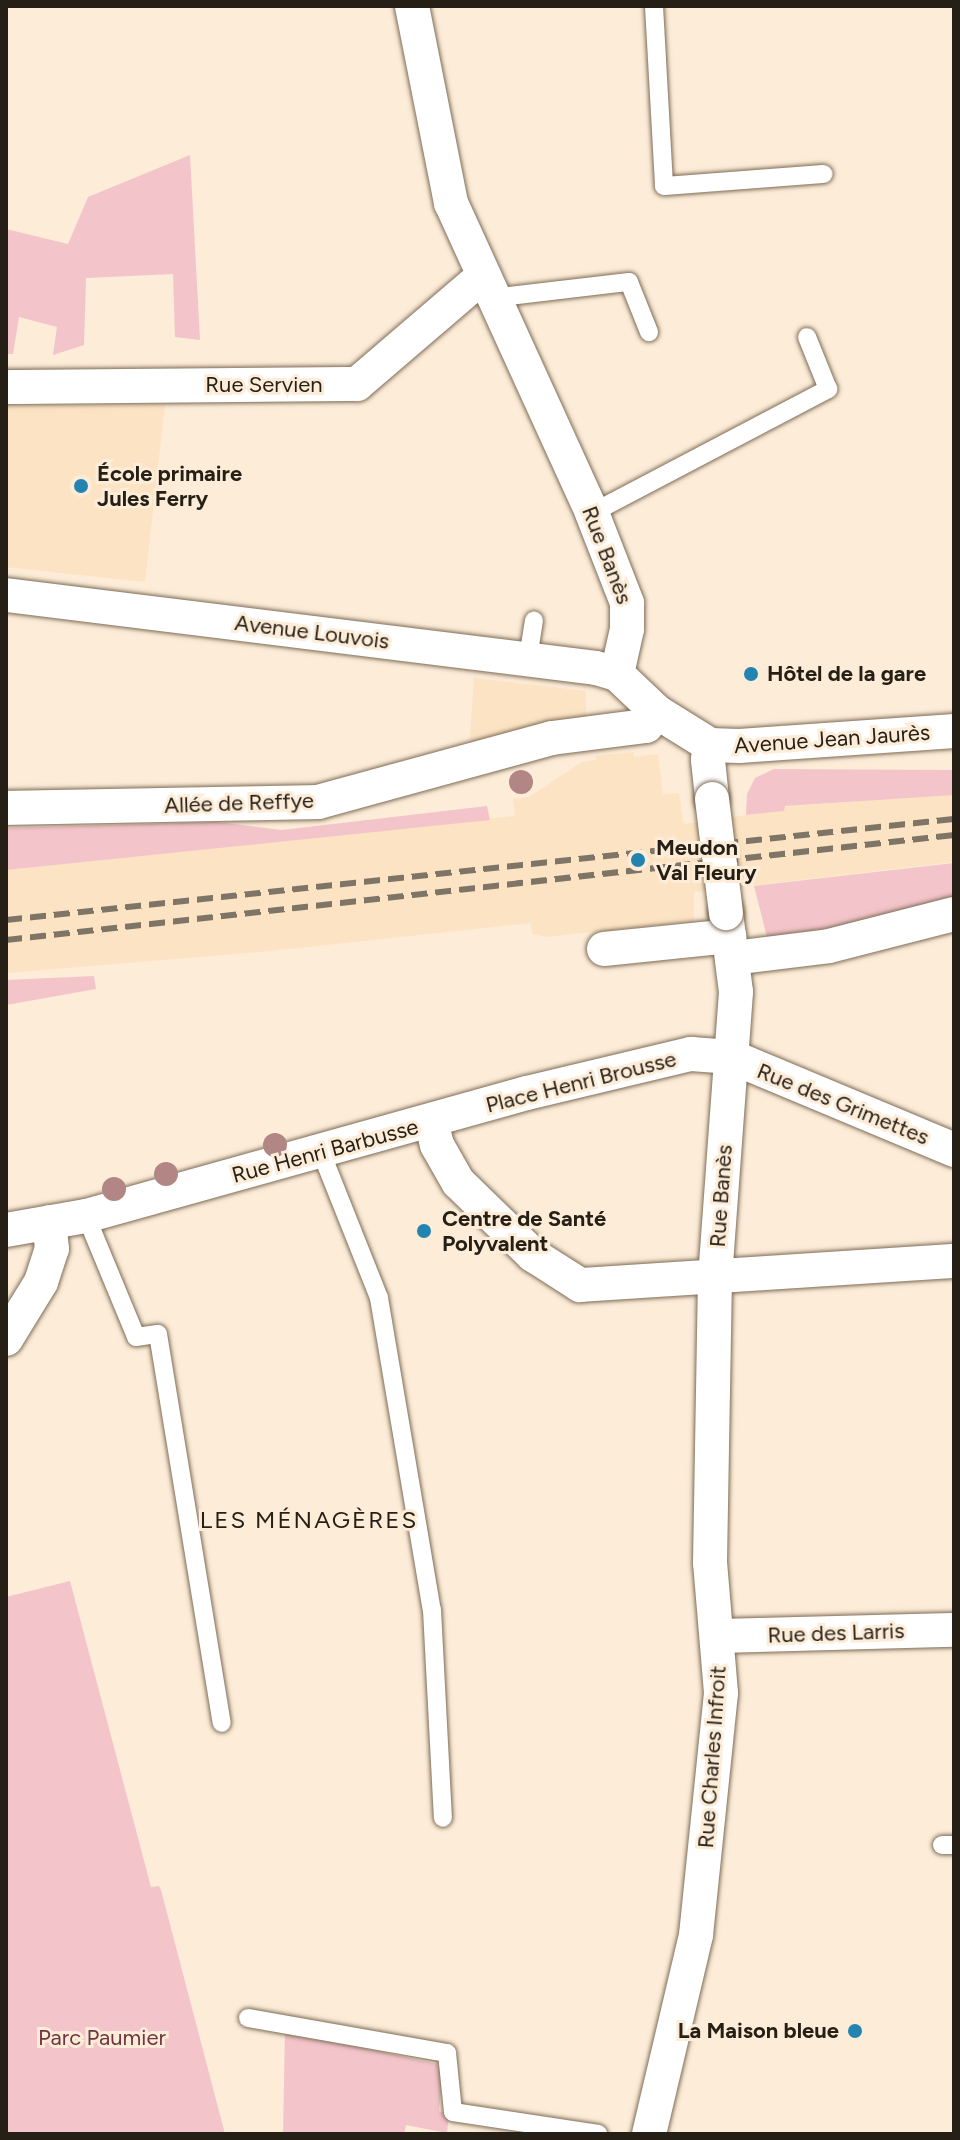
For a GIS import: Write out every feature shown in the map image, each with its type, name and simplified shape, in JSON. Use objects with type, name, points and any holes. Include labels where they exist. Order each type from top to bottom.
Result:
[{"type":"street","name":"Rue Banès","points":[[412,6],[451,203],[592,513],[604,565],[629,614],[617,674]]},
{"type":"street","name":"Rue Servien","points":[[6,387],[357,384],[487,287]]},
{"type":"street","name":"Avenue Louvois","points":[[6,595],[528,658],[617,674]]},
{"type":"street","points":[[617,674],[657,712],[710,745]]},
{"type":"street","name":"Allée de Reffye","points":[[6,808],[318,802],[468,764],[552,738],[646,726],[657,712]]},
{"type":"street","name":"Avenue Jean Jaurès","points":[[710,745],[739,746],[954,731]]},
{"type":"street","name":"Rue Banès","points":[[710,745],[712,799],[736,992],[715,1278]]},
{"type":"street","points":[[604,949],[729,936],[829,946],[954,914]]},
{"type":"street","name":"Place Henri Brousse","points":[[431,1121],[527,1093],[691,1054],[732,1057]]},
{"type":"street","name":"Rue des Grimettes","points":[[732,1057],[954,1150]]},
{"type":"street","name":"Rue Henri Barbusse","points":[[6,1230],[86,1216],[431,1121],[437,1145],[458,1182],[533,1255],[580,1285],[954,1261]]},
{"type":"street","points":[[6,1339],[41,1282],[52,1249],[49,1222]]},
{"type":"street","name":"Rue Charles Infroit","points":[[649,2134],[696,1935],[719,1720],[718,1636],[710,1563],[715,1278]]},
{"type":"street","name":"Rue des Larris","points":[[718,1636],[954,1630]]},
{"type":"lane","points":[[654,6],[664,186],[824,174]]},
{"type":"lane","points":[[487,287],[629,282],[649,332]]},
{"type":"lane","points":[[592,513],[828,389],[807,337]]},
{"type":"lane","points":[[528,658],[534,620]]},
{"type":"lane","points":[[321,1152],[379,1298],[432,1610],[443,1818]]},
{"type":"lane","points":[[86,1216],[136,1337],[158,1334],[222,1723]]},
{"type":"lane","points":[[248,2018],[447,2053],[453,2112],[598,2134]]},
{"type":"shaded area","name":"École primaire Jules Ferry","points":[[165,405],[145,582],[6,567],[6,406]]},
{"type":"shaded area","points":[[474,678],[586,691],[586,732],[468,764]]},
{"type":"shaded area","points":[[633,752],[634,757],[658,754],[663,794],[679,793],[683,822],[686,824],[784,810],[784,807],[954,793],[954,862],[694,892],[694,921],[546,937],[532,934],[531,923],[270,951],[6,973],[6,870],[515,816],[513,799],[529,797],[582,762],[596,760],[596,756]]},
{"type":"green space","points":[[190,155],[200,340],[175,337],[173,274],[86,278],[84,345],[53,355],[57,327],[19,317],[13,354],[6,354],[6,229],[68,244],[88,197]]},
{"type":"green space","points":[[774,769],[954,770],[954,795],[785,806],[784,811],[746,815],[747,794],[755,778]]},
{"type":"green space","points":[[487,806],[490,820],[6,870],[6,828],[218,822],[282,830]]},
{"type":"green space","points":[[954,863],[954,902],[769,945],[754,886]]},
{"type":"green space","points":[[94,976],[96,989],[6,1005],[6,980]]},
{"type":"green space","name":"Parc Paumier","points":[[70,1581],[151,1887],[159,1886],[161,1890],[225,2134],[6,2134],[6,1597]]},
{"type":"green space","points":[[285,2031],[437,2064],[442,2075],[439,2111],[449,2114],[447,2133],[406,2125],[404,2134],[283,2134]]},
{"type":"railway","points":[[6,920],[954,819]]},
{"type":"railway","points":[[6,940],[954,835]]},
{"type":"place","name":"École primaire Jules Ferry","points":[[81,486]]},
{"type":"place","name":"Hôtel de la gare","points":[[751,674]]},
{"type":"place","name":"Meudon Val Fleury","points":[[638,860]]},
{"type":"place","name":"Centre de Santé Polyvalent","points":[[424,1231]]},
{"type":"place","name":"La Maison bleue","points":[[855,2031]]},
{"type":"district","name":"LES MÉNAGÈRES","points":[[309,1520]]}]
